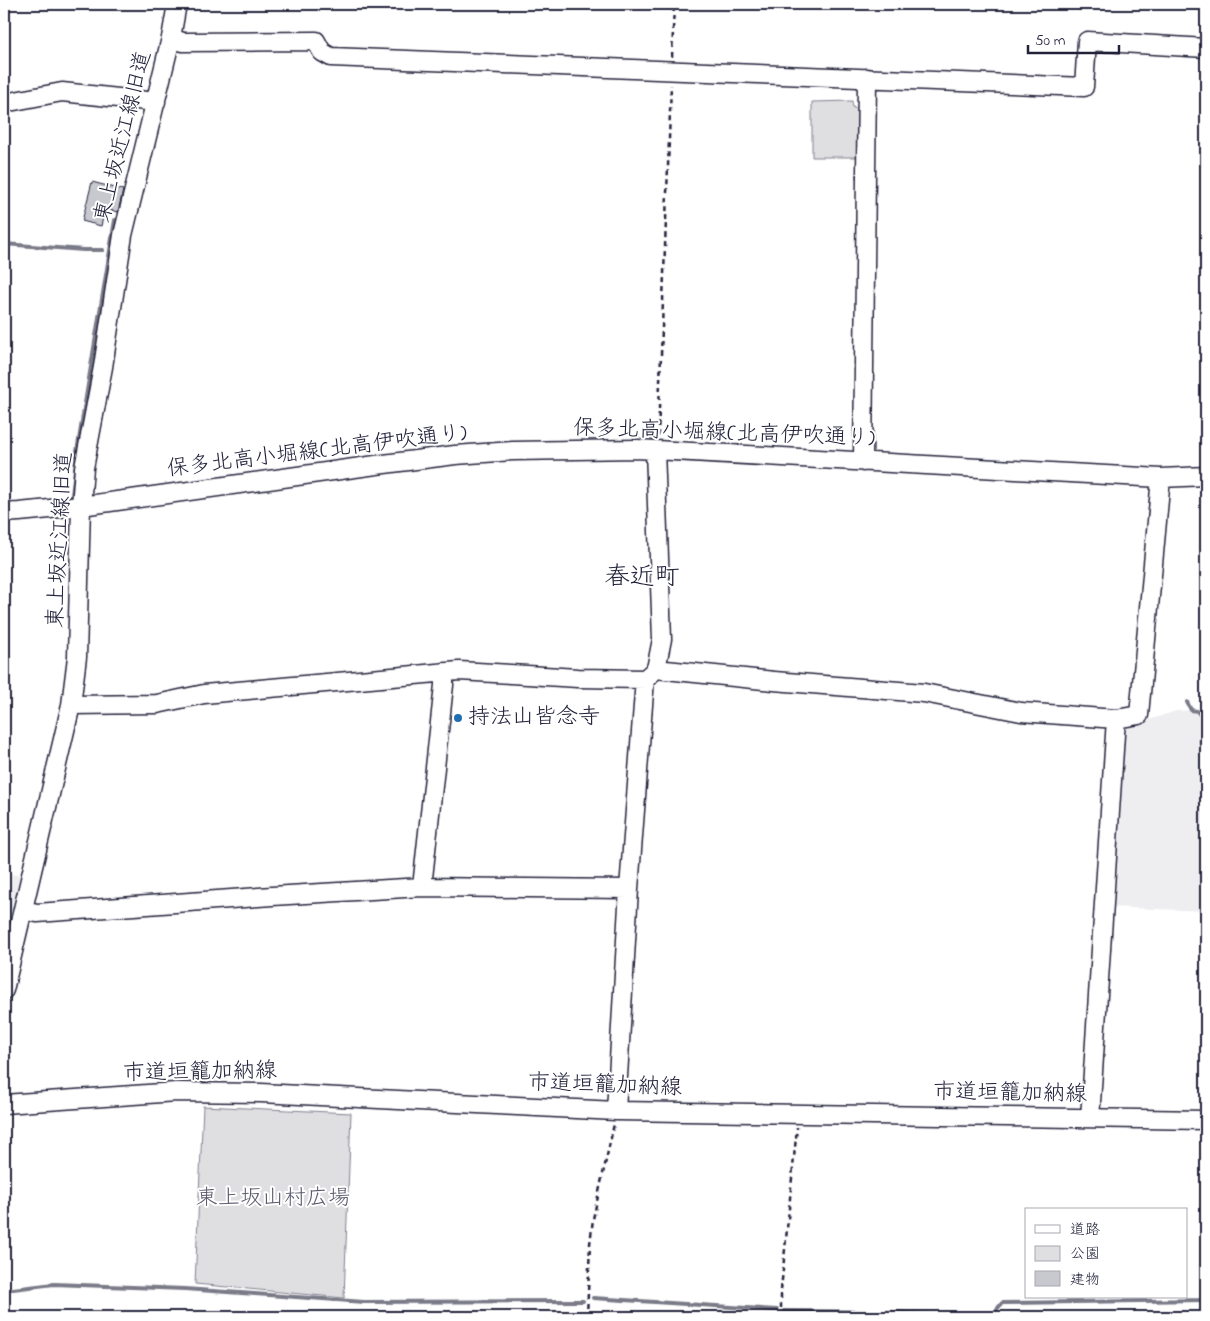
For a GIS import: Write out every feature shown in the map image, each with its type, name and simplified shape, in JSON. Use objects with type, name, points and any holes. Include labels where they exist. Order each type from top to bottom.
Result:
[{"type":"street","name":"東上坂近江線旧道","points":[[4,990],[71,706],[77,657],[81,506],[84,468],[123,235],[171,38],[177,4]]},
{"type":"street","points":[[171,38],[183,42],[316,41],[322,52],[331,57],[1084,87],[1087,41],[1206,48]]},
{"type":"street","points":[[863,462],[867,78]]},
{"type":"street","points":[[4,103],[62,92],[156,102]]},
{"type":"street","name":"保多北高小堀線(北高伊吹通り)","points":[[4,512],[81,506],[455,455],[513,451],[637,449],[1161,478],[1206,476]]},
{"type":"street","points":[[616,1111],[629,889],[651,674],[662,638],[655,450]]},
{"type":"street","points":[[71,706],[157,704],[204,694],[459,671],[578,678],[651,674],[774,681],[924,693],[1021,712],[1116,719],[1139,715],[1161,478]]},
{"type":"street","points":[[422,887],[444,672]]},
{"type":"street","points":[[1090,1118],[1116,719]]},
{"type":"street","points":[[23,910],[37,913],[422,887],[629,889]]},
{"type":"street","name":"市道垣籠加納線","points":[[4,1104],[176,1092],[242,1093],[616,1111],[1206,1120]]},
{"type":"path","points":[[655,450],[659,435],[674,4]]},
{"type":"path","points":[[588,1317],[590,1244],[593,1219],[616,1111]]},
{"type":"path","points":[[781,1317],[781,1290],[798,1114]]},
{"type":"shaded area","points":[[1196,710],[1199,713],[1200,745],[1206,754],[1206,911],[1108,907],[1122,729],[1176,711]]},
{"type":"shaded area","points":[[4,874],[20,875],[4,944]]},
{"type":"green space","points":[[852,101],[853,108],[861,108],[861,157],[812,157],[812,102]]},
{"type":"green space","name":"東上坂山村広場","points":[[203,1106],[351,1113],[344,1298],[195,1284]]},
{"type":"building","points":[[92,182],[123,190],[118,212],[105,209],[101,226],[82,221]]},
{"type":"waterway","points":[[68,502],[70,502],[72,496],[77,452],[115,220]]},
{"type":"waterway","points":[[4,244],[103,250]]},
{"type":"waterway","points":[[4,504],[19,504]]},
{"type":"waterway","points":[[1187,702],[1191,710],[1197,711],[1201,716],[1201,742],[1206,751]]},
{"type":"waterway","points":[[4,1289],[54,1284],[185,1289],[364,1302],[583,1301]]},
{"type":"waterway","points":[[784,1311],[884,1312],[979,1316],[994,1313],[1002,1303],[1204,1300],[1206,1288]]},
{"type":"waterway","points":[[593,1298],[777,1310]]},
{"type":"place","name":"持法山皆念寺","points":[[458,718]]},
{"type":"district","name":"春近町","points":[[642,578]]}]
